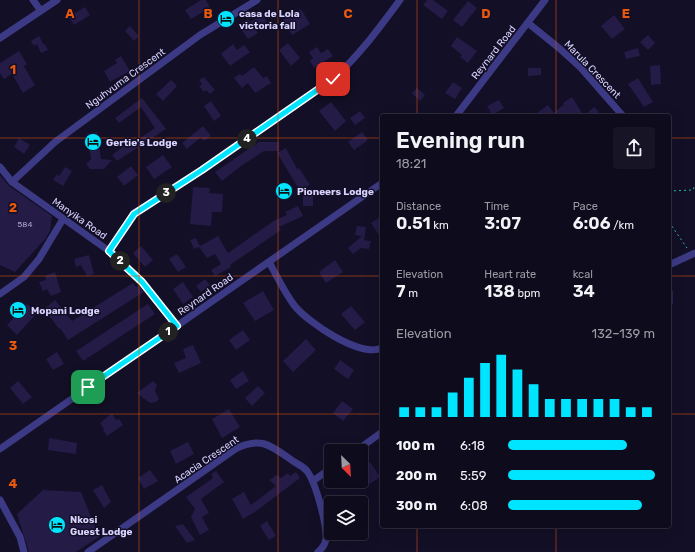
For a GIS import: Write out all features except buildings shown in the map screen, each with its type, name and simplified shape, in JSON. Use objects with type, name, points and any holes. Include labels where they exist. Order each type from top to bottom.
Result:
[{"type":"street","points":[[33,0],[41,11]]},
{"type":"street","points":[[0,38],[57,0]]},
{"type":"street","name":"Nguhvuma Crescent","points":[[12,182],[55,142],[200,35],[257,0]]},
{"type":"street","points":[[109,251],[134,214],[202,170],[333,79],[349,65],[400,0]]},
{"type":"street","name":"Reynard Road","points":[[458,114],[545,0]]},
{"type":"street","name":"Marula Crescent","points":[[528,23],[560,48],[580,67],[621,114]]},
{"type":"street","name":"Manyika Road","points":[[0,167],[12,182],[109,251],[142,282],[177,326]]},
{"type":"street","name":"Reynard Road","points":[[0,449],[380,184]]},
{"type":"street","points":[[0,294],[24,277],[39,259],[63,219]]},
{"type":"street","points":[[671,264],[693,254]]},
{"type":"street","points":[[269,262],[293,304],[304,316],[328,333],[356,346],[368,349],[380,349]]},
{"type":"street","points":[[366,444],[380,433]]},
{"type":"street","name":"Acacia Crescent","points":[[88,552],[237,448],[248,443],[260,442],[271,446],[306,470],[313,481],[326,532],[326,541],[321,550],[318,552]]},
{"type":"street","points":[[313,481],[324,473]]},
{"type":"street","points":[[0,500],[20,537],[24,552]]},
{"type":"path","points":[[671,191],[693,190],[695,185]]},
{"type":"path","points":[[671,225],[693,254]]},
{"type":"place","name":"casa de Lola victoria fall","points":[[226,19]]},
{"type":"place","name":"Gertie's Lodge","points":[[93,142]]},
{"type":"place","name":"Pioneers Lodge","points":[[284,191]]},
{"type":"place","name":"Mopani Lodge","points":[[18,310]]},
{"type":"place","name":"Nkosi Guest Lodge","points":[[57,525]]},
{"type":"route","points":[[88,387],[177,326],[142,282],[109,251],[134,214],[202,170],[333,79]]}]
